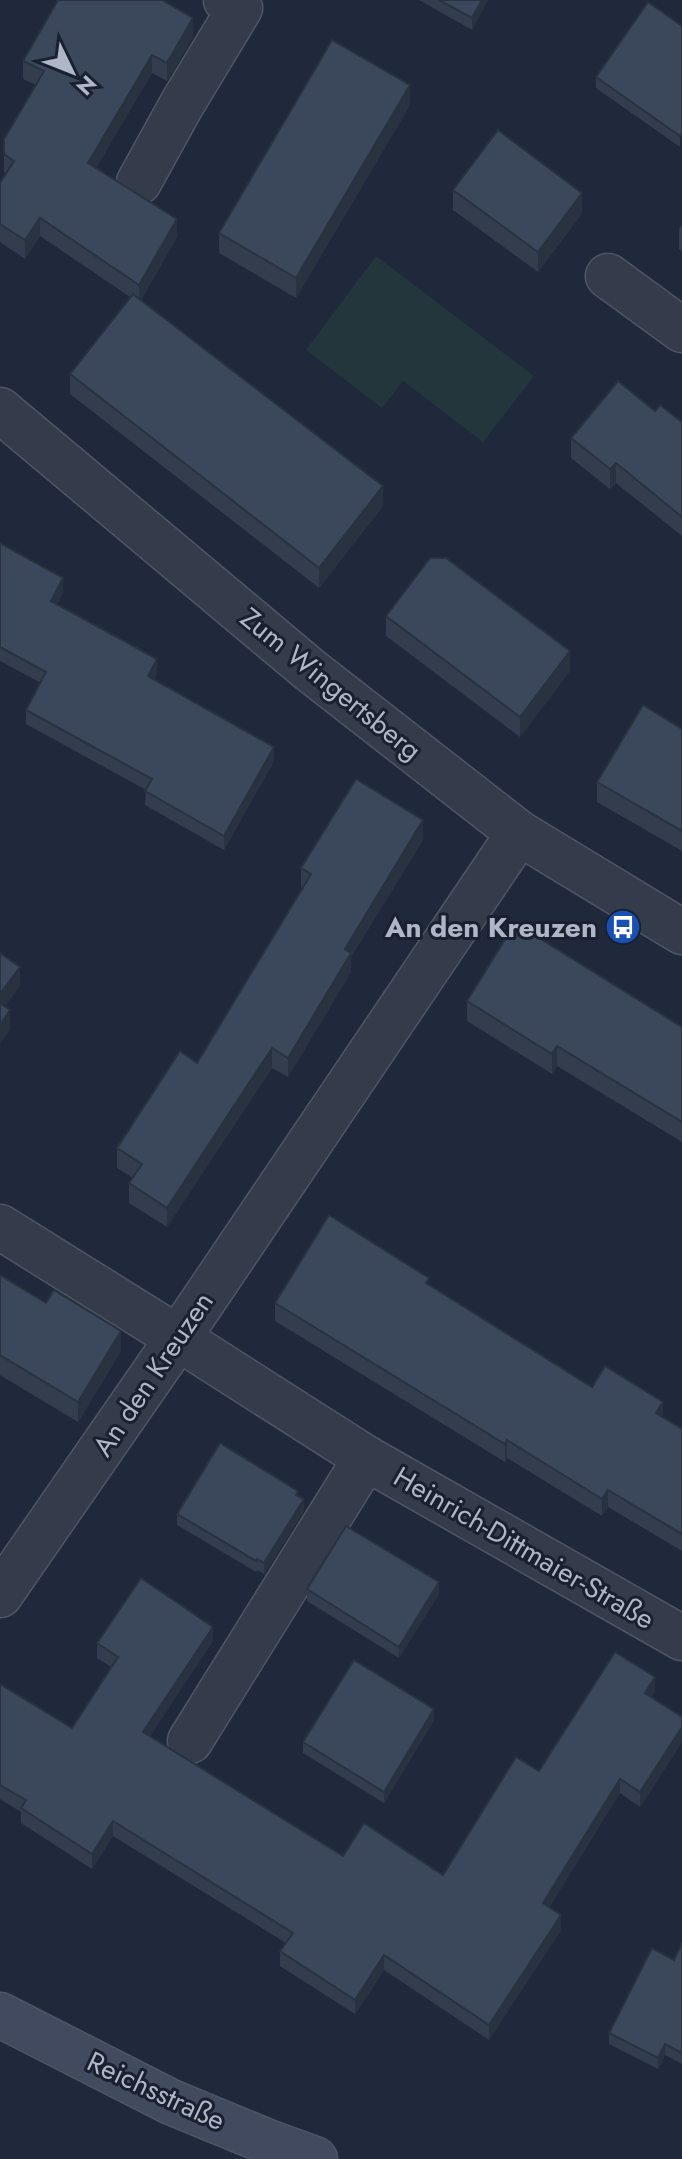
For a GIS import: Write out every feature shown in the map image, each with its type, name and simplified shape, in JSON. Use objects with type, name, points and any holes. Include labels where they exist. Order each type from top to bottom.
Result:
[{"type":"main road","name":"Reichsstraße","points":[[0,2015],[171,2102],[315,2159]]},
{"type":"street","points":[[139,182],[240,8],[226,0]]},
{"type":"street","points":[[608,276],[682,330]]},
{"type":"street","name":"Zum Wingertsberg","points":[[0,410],[310,670],[519,833],[682,932]]},
{"type":"street","name":"An den Kreuzen","points":[[0,1595],[178,1338],[519,833]]},
{"type":"street","name":"Heinrich-Dittmaier-Straße","points":[[0,1227],[366,1458],[682,1638]]},
{"type":"street","name":"Heinrich-Dittmaier-Straße","points":[[190,1741],[366,1458]]},
{"type":"shaded area","points":[[376,256],[534,376],[483,442],[403,381],[382,408],[306,350]]},
{"type":"building","points":[[58,0],[162,0],[193,18],[167,63],[152,55],[88,163],[177,219],[139,285],[40,218],[25,240],[0,224],[0,183],[14,161],[4,154],[4,139],[44,71],[23,61]]},
{"type":"building","points":[[439,0],[482,0],[472,18]]},
{"type":"building","points":[[648,2],[682,26],[680,136],[596,77]]},
{"type":"building","points":[[332,40],[410,85],[296,278],[219,233]]},
{"type":"building","points":[[498,130],[582,193],[538,252],[453,190]]},
{"type":"building","points":[[133,294],[383,486],[319,568],[70,374]]},
{"type":"building","points":[[618,381],[655,411],[660,405],[682,422],[682,517],[616,463],[610,469],[571,438]]},
{"type":"building","points":[[0,543],[63,578],[51,601],[157,659],[148,676],[274,747],[224,836],[145,791],[152,779],[26,710],[46,672],[0,647]]},
{"type":"building","points":[[430,558],[446,558],[570,651],[520,717],[386,616]]},
{"type":"building","points":[[643,705],[682,729],[682,831],[597,782]]},
{"type":"building","points":[[356,779],[423,820],[345,949],[351,953],[288,1058],[272,1048],[167,1208],[129,1183],[142,1164],[117,1148],[180,1051],[197,1063],[311,874],[301,868]]},
{"type":"building","points":[[515,923],[682,1027],[682,1122],[557,1046],[552,1054],[467,1001]]},
{"type":"building","points":[[0,953],[20,967],[0,994]]},
{"type":"building","points":[[0,1003],[10,1010],[0,1025]]},
{"type":"building","points":[[329,1215],[429,1278],[426,1283],[592,1387],[605,1366],[663,1402],[656,1413],[682,1429],[682,1534],[608,1490],[602,1499],[507,1440],[505,1444],[275,1303]]},
{"type":"building","points":[[0,1275],[46,1303],[54,1290],[121,1331],[78,1402],[0,1355]]},
{"type":"building","points":[[220,1443],[298,1491],[296,1495],[304,1499],[264,1563],[177,1514]]},
{"type":"building","points":[[346,1526],[439,1582],[399,1647],[307,1589]]},
{"type":"building","points":[[141,1578],[213,1627],[143,1732],[343,1856],[364,1823],[443,1875],[516,1757],[539,1771],[615,1652],[655,1677],[645,1693],[682,1717],[682,1727],[640,1792],[620,1779],[543,1903],[561,1915],[489,2025],[384,1955],[355,2000],[280,1951],[293,1933],[113,1821],[92,1854],[21,1808],[26,1800],[0,1785],[0,1684],[72,1728],[118,1657],[97,1643]]},
{"type":"building","points":[[354,1660],[434,1709],[384,1792],[303,1742]]},
{"type":"building","points":[[682,1943],[682,2053],[665,2044],[658,2058],[609,2033],[652,1948],[674,1960]]},
{"type":"place","name":"An den Kreuzen","points":[[623,927]]}]
